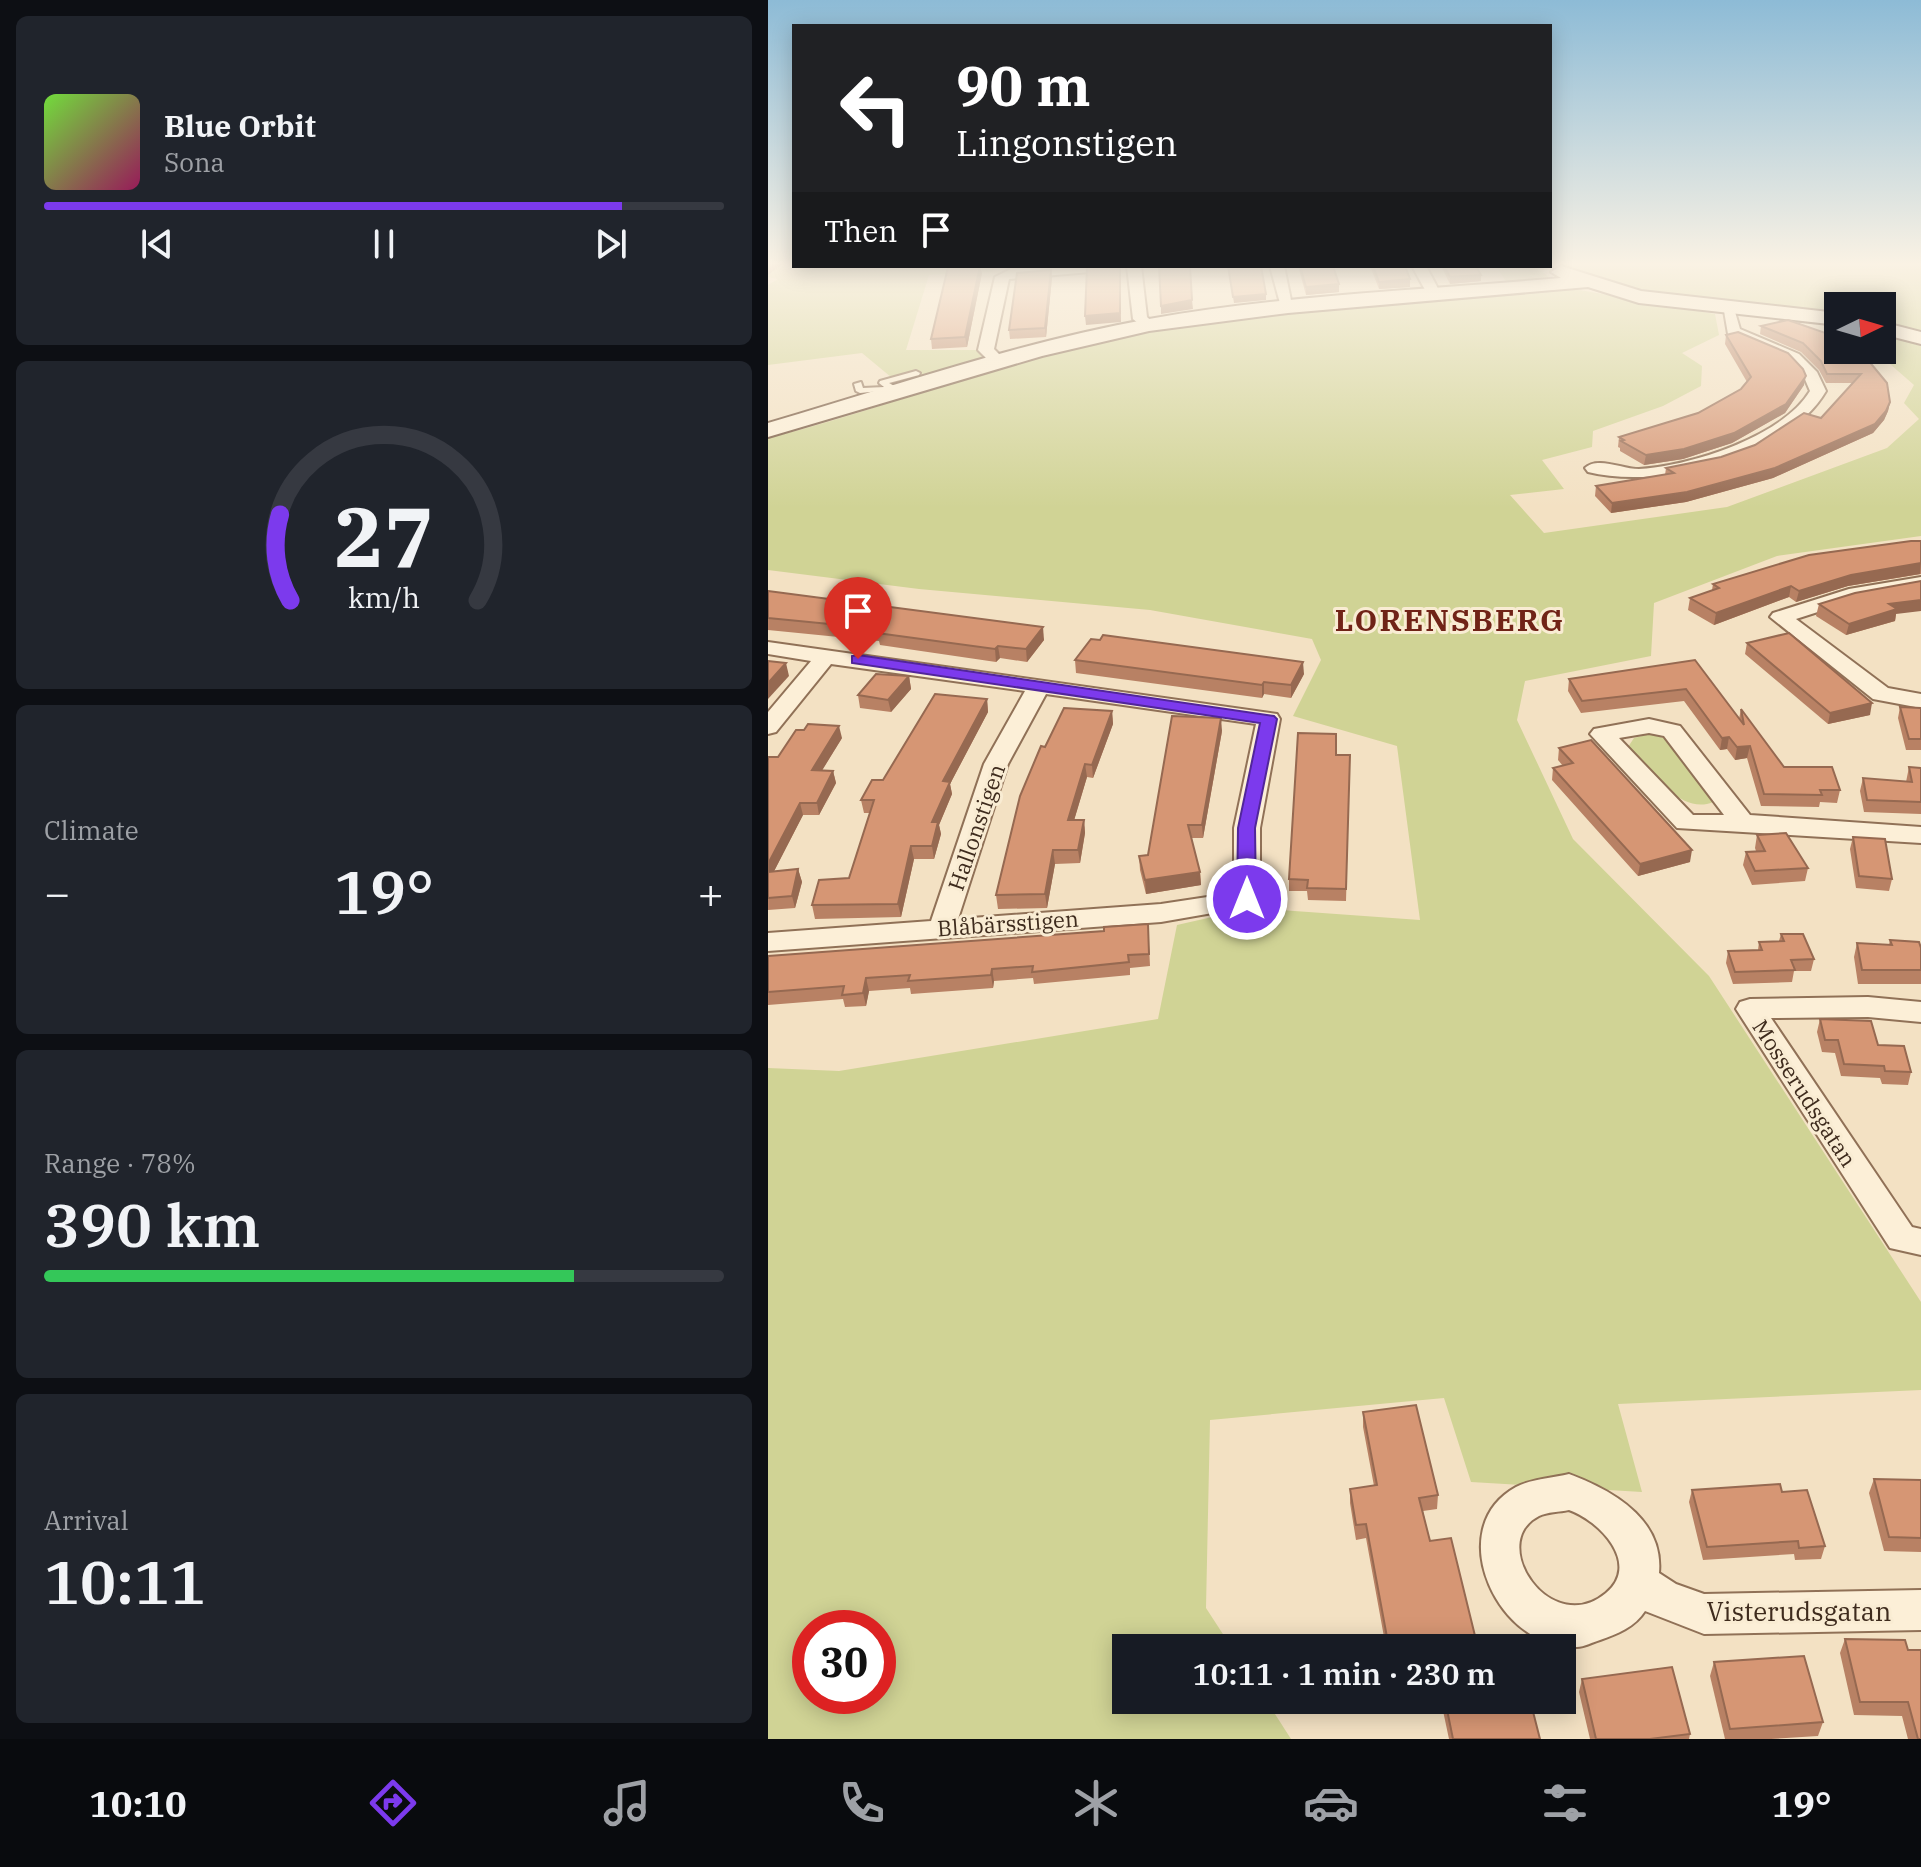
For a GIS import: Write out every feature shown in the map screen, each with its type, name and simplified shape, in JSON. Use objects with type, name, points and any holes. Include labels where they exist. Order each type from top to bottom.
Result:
[{"type":"street","points":[[987,345],[986,350],[1000,363]]},
{"type":"street","points":[[768,430],[896,390],[1061,345]]},
{"type":"street","points":[[1594,468],[1638,474],[1703,460],[1764,437],[1807,411],[1815,402],[1818,391],[1807,368],[1784,351],[1769,345]]},
{"type":"street","points":[[1921,583],[1849,595],[1780,617],[1881,694],[1921,701]]},
{"type":"street","points":[[768,648],[1039,686]]},
{"type":"street","points":[[768,727],[827,655]]},
{"type":"street","name":"Blåbärsstigen","points":[[768,942],[1161,913],[1247,899],[1247,828],[1269,719],[1039,686]]},
{"type":"street","name":"Hallonstigen","points":[[942,928],[996,764],[1039,686]]},
{"type":"street","points":[[1742,822],[1672,731],[1649,726],[1602,734],[1686,823],[1742,822],[1921,835]]},
{"type":"street","name":"Mosserudsgatan","points":[[1911,1240],[1750,1009],[1868,1007],[1921,1012]]},
{"type":"street","name":"Visterudsgatan","points":[[1637,1582],[1664,1600],[1704,1614],[1921,1610]]},
{"type":"lane","points":[[896,390],[883,383],[916,373]]},
{"type":"lane","points":[[858,384],[860,391],[896,390]]},
{"type":"green space","points":[[768,345],[907,345],[906,350],[978,350],[984,361],[903,387],[862,353],[768,365]]},
{"type":"green space","points":[[1089,345],[1698,345],[1682,353],[1702,366],[1701,386],[1663,406],[1593,431],[1592,447],[1542,460],[1564,489],[1510,495],[1544,533],[1727,507],[1887,448],[1919,419],[1904,403],[1914,385],[1890,364],[1896,364],[1896,345],[1921,346],[1921,536],[1777,556],[1654,603],[1651,656],[1525,681],[1517,720],[1573,839],[1709,976],[1921,1302],[1921,1390],[1618,1404],[1642,1492],[1471,1482],[1444,1398],[1210,1420],[1206,1608],[1223,1634],[1112,1634],[1112,1714],[1275,1714],[1291,1739],[768,1739],[768,1068],[839,1071],[1158,1019],[1177,925],[1252,908],[1420,920],[1397,746],[1293,716],[1321,660],[1312,639],[1150,610],[919,589],[768,570],[768,438],[959,380]]},
{"type":"green space","points":[[1650,734],[1670,740],[1713,792],[1713,802],[1701,805],[1677,797],[1628,747],[1634,738]]},
{"type":"building","points":[[1732,345],[1769,345],[1788,353],[1806,376],[1786,404],[1734,433],[1684,449],[1646,455],[1619,437],[1698,413],[1741,389],[1751,377]]},
{"type":"building","points":[[1805,345],[1824,345],[1824,364],[1871,364],[1887,383],[1890,402],[1886,411],[1875,424],[1775,468],[1687,492],[1612,503],[1596,486],[1674,473],[1666,468],[1721,457],[1755,445],[1804,413],[1821,418],[1861,374],[1827,374],[1821,361]]},
{"type":"building","points":[[1921,541],[1921,563],[1851,575],[1799,591],[1791,586],[1716,613],[1690,598],[1719,588],[1713,584],[1809,555]]},
{"type":"building","points":[[1921,581],[1921,600],[1889,604],[1897,609],[1849,624],[1819,604],[1855,593]]},
{"type":"building","points":[[768,591],[1043,627],[1026,649],[998,646],[995,649],[877,633],[881,629],[768,618]]},
{"type":"building","points":[[1789,633],[1872,703],[1830,713],[1747,643]]},
{"type":"building","points":[[1103,635],[1303,662],[1291,685],[1264,682],[1262,685],[1075,660],[1091,639],[1100,640]]},
{"type":"building","points":[[1695,660],[1744,725],[1741,709],[1784,767],[1832,767],[1840,790],[1820,790],[1822,795],[1764,794],[1750,746],[1737,747],[1729,737],[1722,738],[1686,689],[1582,701],[1569,679]]},
{"type":"building","points":[[768,661],[786,663],[768,683]]},
{"type":"building","points":[[876,674],[909,676],[888,700],[858,695]]},
{"type":"building","points":[[935,694],[987,699],[943,781],[950,782],[932,822],[938,822],[932,846],[911,846],[898,904],[812,905],[819,880],[849,878],[874,800],[861,800],[872,780],[883,780]]},
{"type":"building","points":[[1900,707],[1921,708],[1921,739],[1909,739]]},
{"type":"building","points":[[1064,708],[1112,711],[1092,765],[1085,764],[1068,820],[1084,820],[1078,850],[1053,850],[1045,894],[996,895],[1020,796],[1041,746],[1045,747]]},
{"type":"building","points":[[1172,716],[1221,718],[1202,825],[1188,825],[1200,872],[1145,880],[1139,856],[1148,855]]},
{"type":"building","points":[[808,724],[839,726],[812,770],[833,771],[817,803],[800,803],[768,864],[768,757],[778,757],[796,730],[804,730]]},
{"type":"building","points":[[1298,733],[1336,734],[1336,755],[1350,755],[1346,889],[1307,888],[1308,880],[1289,879]]},
{"type":"building","points":[[1591,740],[1692,850],[1640,864],[1553,768],[1573,763],[1559,748]]},
{"type":"building","points":[[1909,767],[1921,768],[1921,802],[1867,800],[1863,778],[1912,782]]},
{"type":"building","points":[[1786,833],[1808,868],[1755,871],[1746,852],[1765,851],[1757,835]]},
{"type":"building","points":[[1853,837],[1885,839],[1892,879],[1859,876]]},
{"type":"building","points":[[798,869],[792,896],[768,898],[768,872]]},
{"type":"building","points":[[1148,924],[1149,954],[1128,955],[1129,962],[1032,972],[1033,966],[992,969],[991,975],[908,981],[910,975],[866,978],[863,993],[842,995],[844,986],[768,992],[768,956],[1104,931],[1104,927]]},
{"type":"building","points":[[1781,934],[1803,934],[1814,959],[1791,960],[1795,970],[1735,972],[1728,951],[1762,950],[1759,942],[1784,941]]},
{"type":"building","points":[[1890,940],[1919,942],[1921,970],[1862,970],[1857,943],[1892,945]]},
{"type":"building","points":[[1820,1019],[1871,1021],[1878,1045],[1904,1046],[1911,1072],[1885,1071],[1884,1066],[1844,1064],[1838,1040],[1825,1040]]},
{"type":"building","points":[[1416,1405],[1438,1495],[1419,1498],[1430,1541],[1451,1538],[1475,1634],[1386,1634],[1366,1524],[1356,1525],[1350,1489],[1377,1485],[1363,1412]]},
{"type":"building","points":[[1874,1479],[1921,1480],[1921,1538],[1889,1537]]},
{"type":"building","points":[[1780,1484],[1782,1492],[1807,1490],[1825,1546],[1799,1548],[1798,1541],[1707,1547],[1692,1490]]},
{"type":"building","points":[[1845,1639],[1905,1640],[1908,1650],[1921,1650],[1921,1739],[1918,1739],[1908,1702],[1860,1702]]},
{"type":"building","points":[[1804,1656],[1823,1722],[1730,1729],[1714,1662]]},
{"type":"building","points":[[1672,1667],[1690,1734],[1650,1739],[1596,1739],[1582,1679]]},
{"type":"building","points":[[1448,1714],[1534,1714],[1540,1739],[1453,1739]]},
{"type":"district","name":"LORENSBERG","points":[[1450,619]]},
{"type":"route","points":[[858,659],[1269,719],[1247,828],[1247,899]]}]
